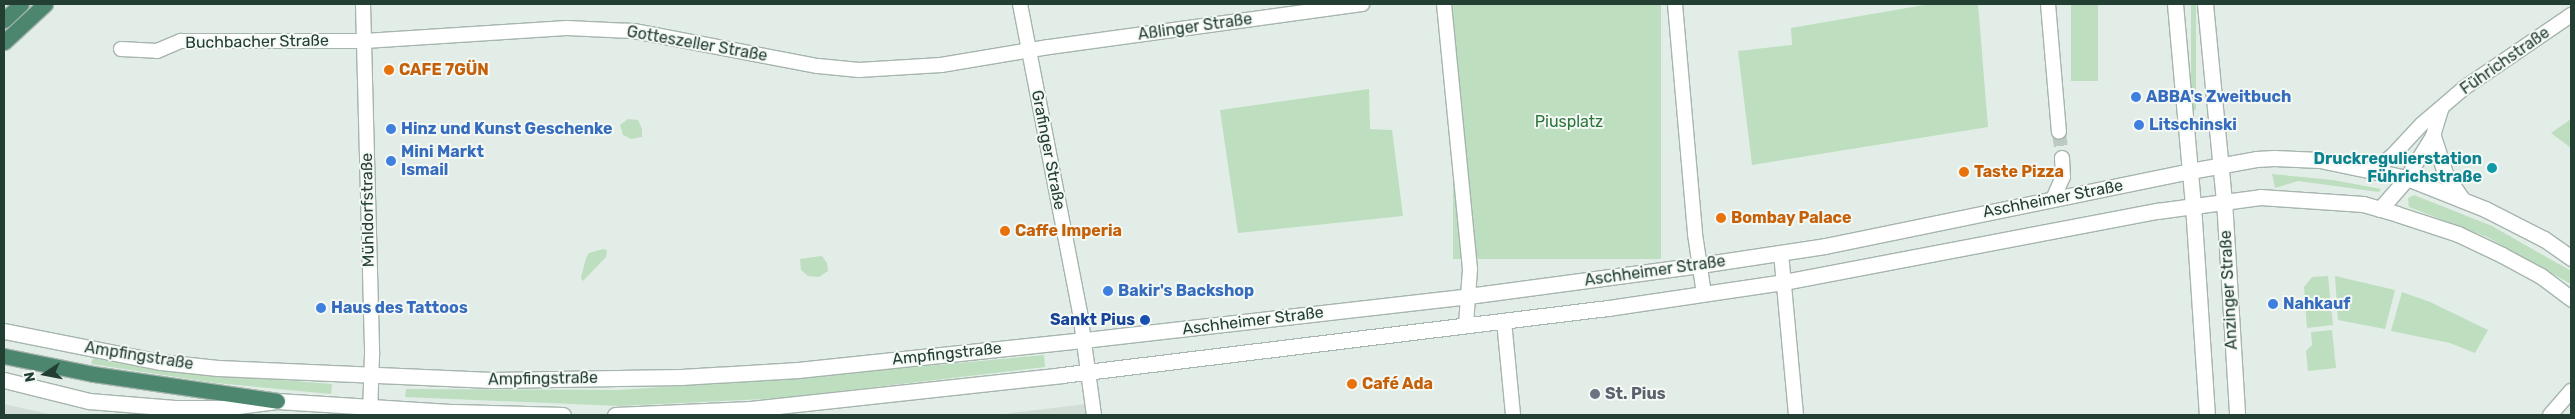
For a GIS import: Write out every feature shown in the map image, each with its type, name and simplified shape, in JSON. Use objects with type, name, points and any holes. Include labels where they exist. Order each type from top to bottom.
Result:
[{"type":"highway","points":[[4,20],[21,4]]},
{"type":"highway","points":[[4,42],[45,4]]},
{"type":"highway","points":[[4,356],[93,374],[277,401]]},
{"type":"main road","name":"Anzinger Straße","points":[[2175,4],[2193,205],[2206,415]]},
{"type":"main road","name":"Anzinger Straße","points":[[2205,4],[2224,200],[2237,415]]},
{"type":"main road","points":[[2433,136],[2446,176],[2463,200]]},
{"type":"main road","name":"Aschheimer Straße","points":[[1084,340],[1468,296],[1700,265],[1781,252],[2190,171],[2274,158],[2320,160],[2407,178],[2463,200],[2544,239],[2571,258]]},
{"type":"main road","points":[[2380,209],[2407,178]]},
{"type":"main road","name":"Aschheimer Straße","points":[[1088,371],[1504,321],[1784,282],[1949,249],[2224,200],[2292,198],[2363,204],[2458,234],[2541,276],[2571,298]]},
{"type":"main road","name":"Ampfingstraße","points":[[4,331],[161,362],[218,368],[492,380],[681,377],[798,370],[1084,340]]},
{"type":"main road","name":"Ampfingstraße","points":[[615,415],[751,409],[1088,371]]},
{"type":"main road","name":"Ampfingstraße","points":[[4,380],[89,401],[222,408],[277,401],[370,411],[563,415]]},
{"type":"street","name":"Mühldorfstraße","points":[[363,4],[371,374],[370,411]]},
{"type":"street","name":"Grafinger Straße","points":[[1020,4],[1084,340],[1094,415]]},
{"type":"street","name":"Aßlinger Straße","points":[[1028,50],[1362,4]]},
{"type":"street","points":[[1444,4],[1470,269],[1466,325]]},
{"type":"street","points":[[1675,4],[1704,294]]},
{"type":"street","points":[[2048,4],[2059,132]]},
{"type":"street","name":"Führichstraße","points":[[2374,170],[2392,155],[2422,124],[2441,110],[2464,88],[2571,15]]},
{"type":"street","name":"Gotteszeller Straße","points":[[364,41],[567,28],[634,31],[818,66],[859,70],[941,65],[1028,50]]},
{"type":"street","name":"Buchbacher Straße","points":[[121,50],[157,51],[181,41],[364,41]]},
{"type":"street","name":"Führichstraße","points":[[2407,178],[2433,136],[2441,110]]},
{"type":"street","points":[[2053,199],[2063,178],[2062,158]]},
{"type":"street","points":[[1781,252],[1796,415]]},
{"type":"street","points":[[1504,321],[1513,415]]},
{"type":"street","points":[[2550,415],[2571,391]]},
{"type":"shaded area","points":[[4,404],[53,415],[4,415]]},
{"type":"shaded area","points":[[1086,404],[1088,415],[995,415]]},
{"type":"green space","name":"Piusplatz","points":[[1453,4],[1661,4],[1661,259],[1453,259]]},
{"type":"green space","points":[[1930,4],[1978,4],[1988,127],[1752,165],[1738,51],[1792,45],[1791,28]]},
{"type":"green space","points":[[2071,4],[2098,4],[2098,81],[2071,81]]},
{"type":"green space","points":[[2191,4],[2196,4],[2196,110],[2191,110]]},
{"type":"green space","points":[[1369,89],[1370,129],[1392,130],[1403,216],[1238,233],[1220,110]]},
{"type":"green space","points":[[628,119],[638,120],[642,129],[642,137],[631,139],[623,135],[620,125]]},
{"type":"green space","points":[[2571,119],[2571,148],[2551,133]]},
{"type":"green space","points":[[2272,174],[2333,180],[2381,189],[2379,192],[2298,181],[2275,188]]},
{"type":"green space","points":[[2414,195],[2492,226],[2571,271],[2571,284],[2487,237],[2409,207],[2408,198]]},
{"type":"green space","points":[[603,249],[607,250],[606,257],[583,281],[581,278],[589,253]]},
{"type":"green space","points":[[822,256],[827,263],[828,271],[819,277],[808,276],[801,270],[800,259]]},
{"type":"green space","points":[[2328,276],[2333,325],[2307,328],[2304,287],[2312,277]]},
{"type":"green space","points":[[2335,276],[2395,290],[2385,329],[2338,320]]},
{"type":"green space","points":[[2402,292],[2430,302],[2488,330],[2475,353],[2450,343],[2391,331]]},
{"type":"green space","points":[[2332,330],[2336,368],[2308,371],[2306,351],[2312,345],[2311,332]]},
{"type":"green space","points":[[1044,355],[1045,367],[782,398],[619,406],[405,397],[406,389],[619,390],[784,379]]},
{"type":"green space","points":[[93,358],[154,370],[332,384],[331,394],[216,383],[91,364]]},
{"type":"tunnel","points":[[2059,132],[2062,158]]},
{"type":"place","name":"CAFE 7GÜN","points":[[389,70]]},
{"type":"place","name":"ABBA's Zweitbuch","points":[[2136,97]]},
{"type":"place","name":"Litschinski","points":[[2139,125]]},
{"type":"place","name":"Hinz und Kunst Geschenke","points":[[391,129]]},
{"type":"place","name":"Mini Markt Ismail","points":[[391,161]]},
{"type":"place","name":"Druckregulierstation Führichstraße","points":[[2492,168]]},
{"type":"place","name":"Taste Pizza","points":[[1964,172]]},
{"type":"place","name":"Bombay Palace","points":[[1721,218]]},
{"type":"place","name":"Caffe Imperia","points":[[1005,231]]},
{"type":"place","name":"Bakir's Backshop","points":[[1108,291]]},
{"type":"place","name":"Nahkauf","points":[[2273,304]]},
{"type":"place","name":"Haus des Tattoos","points":[[321,308]]},
{"type":"place","name":"Sankt Pius","points":[[1145,320]]},
{"type":"place","name":"Café Ada","points":[[1352,384]]},
{"type":"place","name":"St. Pius","points":[[1595,394]]}]
